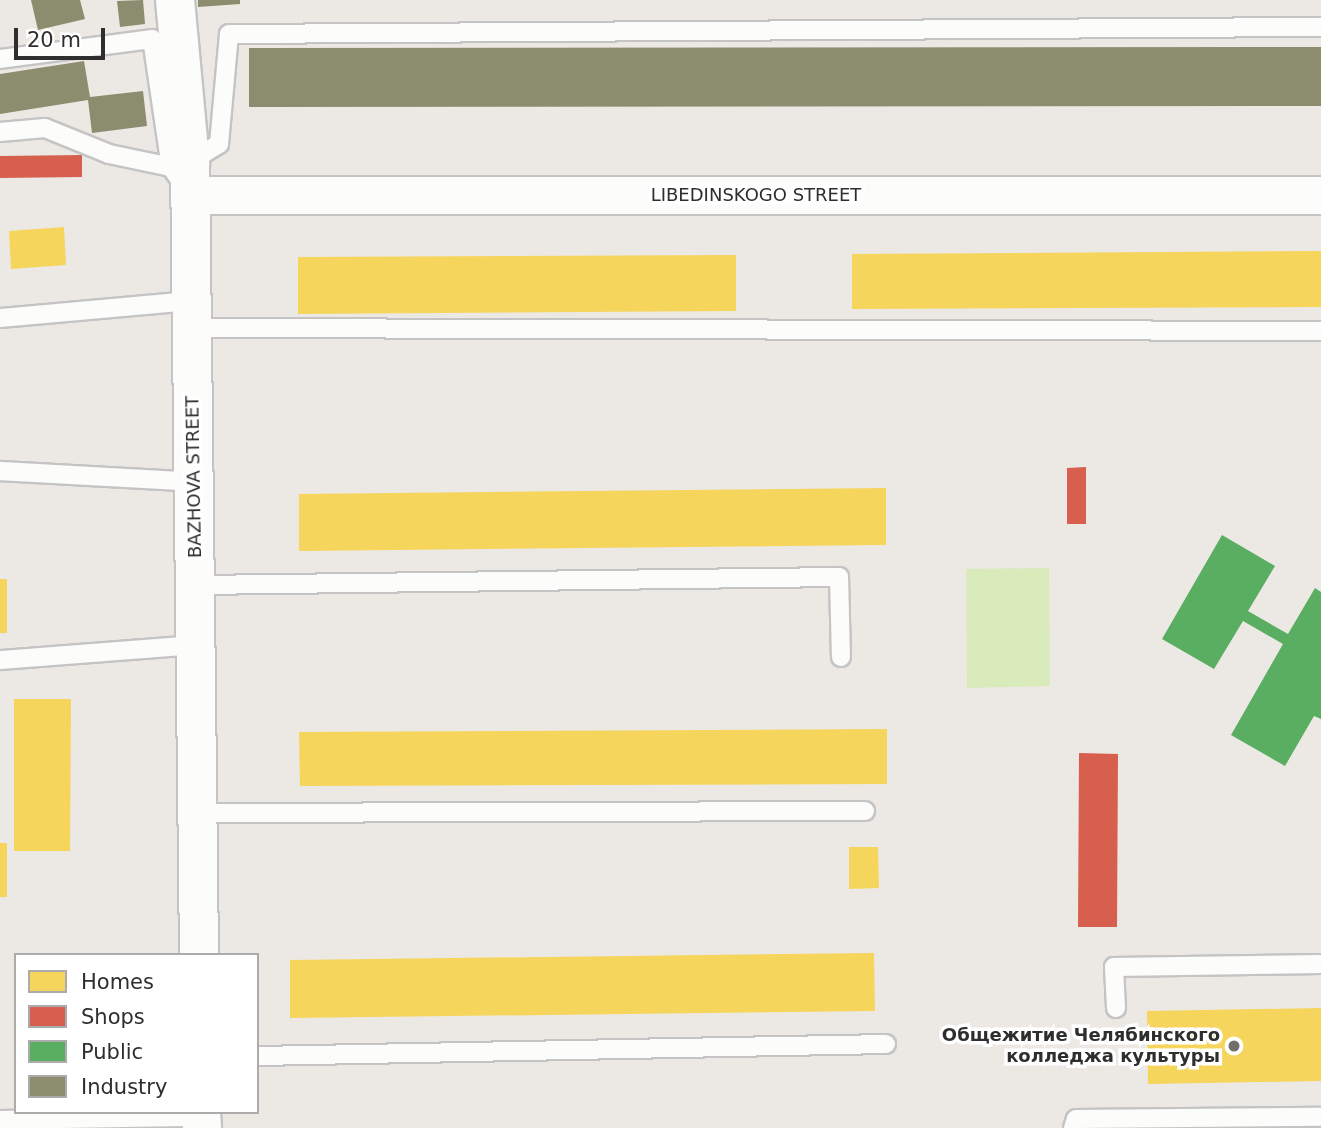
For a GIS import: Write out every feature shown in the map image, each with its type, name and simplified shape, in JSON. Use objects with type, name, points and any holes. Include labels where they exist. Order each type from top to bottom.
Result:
[{"type":"street","name":"BAZHOVA STREET","points":[[175,0],[192,314],[199,953]]},
{"type":"street","name":"LIBEDINSKOGO STREET","points":[[184,175],[1321,195]]},
{"type":"lane","points":[[184,175],[219,144],[229,34],[1321,27]]},
{"type":"lane","points":[[0,59],[152,39],[184,175]]},
{"type":"lane","points":[[0,132],[45,128],[109,154],[184,175]]},
{"type":"lane","points":[[0,318],[192,314],[1321,331]]},
{"type":"lane","points":[[0,471],[194,482]]},
{"type":"lane","points":[[196,585],[839,577],[841,657]]},
{"type":"lane","points":[[0,660],[196,645]]},
{"type":"lane","points":[[198,813],[865,811]]},
{"type":"lane","points":[[1116,1008],[1114,967],[1321,964]]},
{"type":"lane","points":[[259,1056],[886,1044]]},
{"type":"lane","points":[[1073,1128],[1076,1119],[1321,1117]]},
{"type":"lane","points":[[0,1120],[201,1119]]},
{"type":"green space","points":[[1049,568],[1050,686],[967,688],[966,569]]},
{"type":"building: Homes","points":[[64,227],[66,265],[11,269],[9,231]]},
{"type":"building: Homes","points":[[1321,251],[1321,307],[852,309],[852,254]]},
{"type":"building: Homes","points":[[736,255],[736,311],[298,314],[298,257]]},
{"type":"building: Homes","points":[[886,488],[886,545],[299,551],[299,494]]},
{"type":"building: Homes","points":[[0,579],[7,579],[7,633],[0,633]]},
{"type":"building: Homes","points":[[14,699],[71,699],[70,851],[14,851]]},
{"type":"building: Homes","points":[[887,729],[887,784],[300,786],[299,732]]},
{"type":"building: Homes","points":[[0,843],[7,843],[7,897],[0,897]]},
{"type":"building: Homes","points":[[849,847],[878,847],[879,888],[849,889]]},
{"type":"building: Homes","points":[[874,953],[875,1011],[290,1018],[290,960]]},
{"type":"building: Homes","name":"Общежитие Челябинского колледжа культуры","points":[[1321,1008],[1321,1081],[1148,1084],[1147,1011]]},
{"type":"building: Shops","points":[[82,155],[82,177],[0,178],[0,156]]},
{"type":"building: Shops","points":[[1086,467],[1086,524],[1067,524],[1067,468]]},
{"type":"building: Shops","points":[[1079,753],[1118,754],[1117,927],[1078,927]]},
{"type":"building: Public","points":[[1222,535],[1275,566],[1248,611],[1288,634],[1315,588],[1321,592],[1321,719],[1314,716],[1285,766],[1231,735],[1283,644],[1243,621],[1214,669],[1162,639]]},
{"type":"building: Industry","points":[[31,0],[80,0],[85,19],[38,30]]},
{"type":"building: Industry","points":[[143,0],[145,24],[120,27],[117,1]]},
{"type":"building: Industry","points":[[198,0],[240,0],[240,4],[198,7]]},
{"type":"building: Industry","points":[[1321,47],[1321,106],[249,107],[249,48]]},
{"type":"building: Industry","points":[[84,61],[90,97],[143,91],[147,126],[92,133],[88,100],[0,114],[0,74]]},
{"type":"place","name":"Общежитие Челябинского колледжа культуры","points":[[1234,1046]]}]
